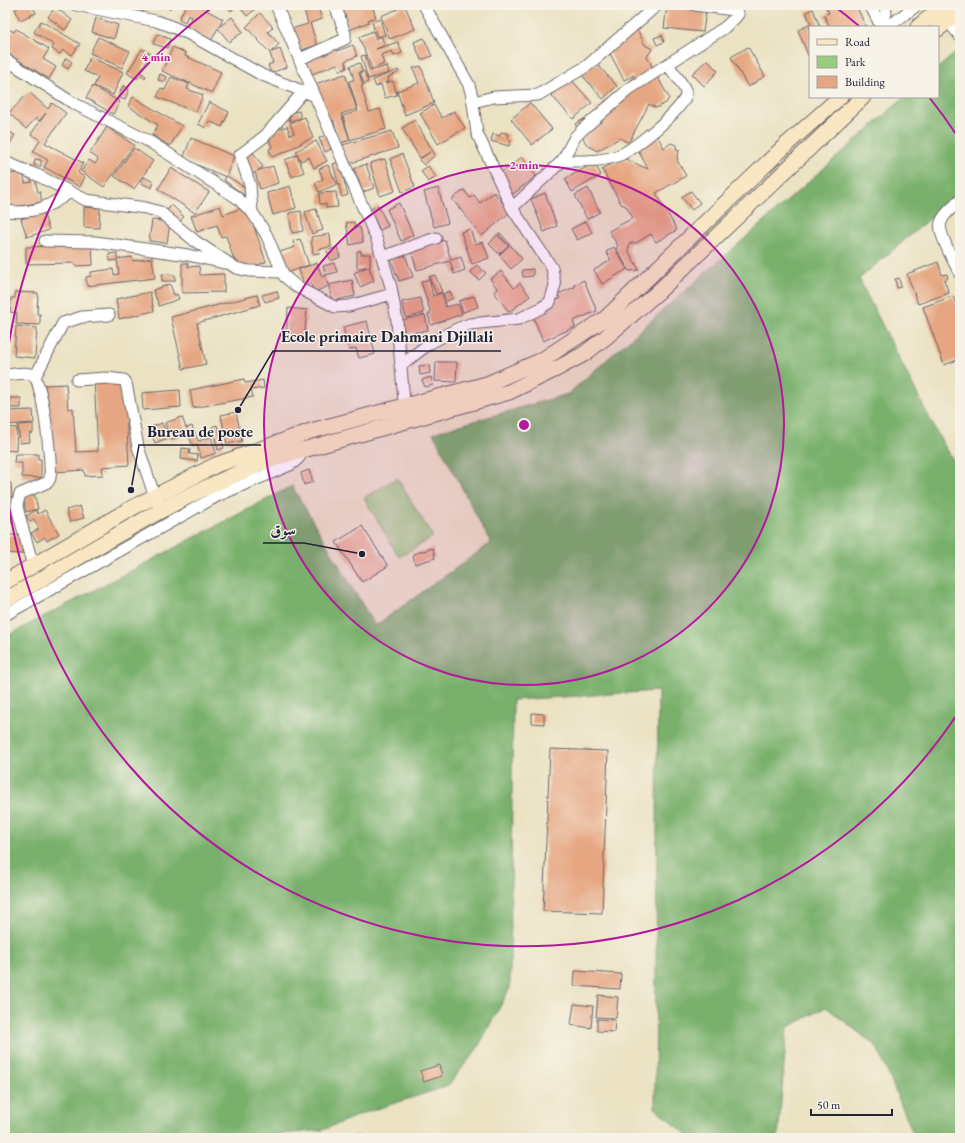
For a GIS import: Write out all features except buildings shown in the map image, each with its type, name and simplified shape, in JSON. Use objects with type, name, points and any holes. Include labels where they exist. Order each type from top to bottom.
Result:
[{"type":"main road","points":[[920,26],[941,14],[960,10]]},
{"type":"main road","points":[[5,582],[155,496],[216,465],[300,435],[404,405],[487,384],[542,360],[606,318],[788,143],[839,98]]},
{"type":"main road","points":[[5,600],[198,490],[246,468],[303,450],[408,422],[509,392],[584,354],[659,291],[862,98]]},
{"type":"street","points":[[76,5],[156,21],[168,25],[189,34],[262,75],[315,96]]},
{"type":"street","points":[[276,5],[377,240],[392,294],[404,405],[408,422]]},
{"type":"street","points":[[300,59],[345,39],[345,33],[335,5]]},
{"type":"street","points":[[400,366],[430,343],[457,328],[470,324],[519,319],[541,308],[550,302],[555,285],[552,268],[512,208],[477,133],[469,85],[424,5]]},
{"type":"street","points":[[473,102],[494,97],[538,95],[587,66],[657,5]]},
{"type":"street","points":[[512,208],[562,162],[572,142],[583,129],[629,90],[724,28],[738,14],[734,10],[695,5]]},
{"type":"street","points":[[870,5],[882,26]]},
{"type":"street","points":[[883,26],[886,14],[885,5]]},
{"type":"street","points":[[885,26],[917,5]]},
{"type":"street","points":[[941,14],[960,36]]},
{"type":"street","points":[[5,59],[73,103],[150,142],[236,197],[252,212],[266,234],[285,278],[296,287],[332,306],[349,306],[392,294]]},
{"type":"street","points":[[562,162],[590,161],[621,155],[675,113],[685,101],[686,94],[668,65]]},
{"type":"street","points":[[252,212],[250,185],[240,155],[265,136],[303,92]]},
{"type":"street","points":[[5,162],[37,174],[86,200],[146,208],[160,212],[195,241],[229,264]]},
{"type":"street","points":[[5,211],[21,212],[40,210],[56,202],[70,192]]},
{"type":"street","points":[[960,200],[946,215],[941,224],[942,236],[960,274]]},
{"type":"street","points":[[382,257],[436,238]]},
{"type":"street","points":[[45,241],[96,242],[188,255],[229,264],[249,271],[282,272]]},
{"type":"street","points":[[35,377],[63,323],[82,316],[109,315]]},
{"type":"street","points":[[5,375],[29,374],[35,377],[39,386],[45,420],[51,473],[48,482],[20,494],[17,505],[33,566]]},
{"type":"street","points":[[77,380],[106,378],[124,380],[126,383],[138,447],[160,511]]},
{"type":"street","points":[[5,616],[217,496],[290,465],[299,458],[303,450],[300,435]]},
{"type":"green space","points":[[960,49],[960,193],[859,279],[938,435],[960,471],[960,1138],[915,1138],[877,1047],[826,1007],[787,1028],[778,1138],[691,1138],[655,1108],[658,691],[513,700],[510,988],[477,1049],[448,1086],[364,1113],[323,1130],[239,1138],[5,1138],[5,637],[292,486],[375,626],[491,543],[433,433],[568,394],[904,98],[939,98],[939,67]]},
{"type":"green space","points":[[397,478],[433,537],[399,557],[364,498]]},
{"type":"place","name":"Ecole primaire Dahmani Djillali","points":[[238,410]]},
{"type":"place","name":"Bureau de poste","points":[[131,490]]},
{"type":"place","name":"سوق","points":[[362,554]]}]
